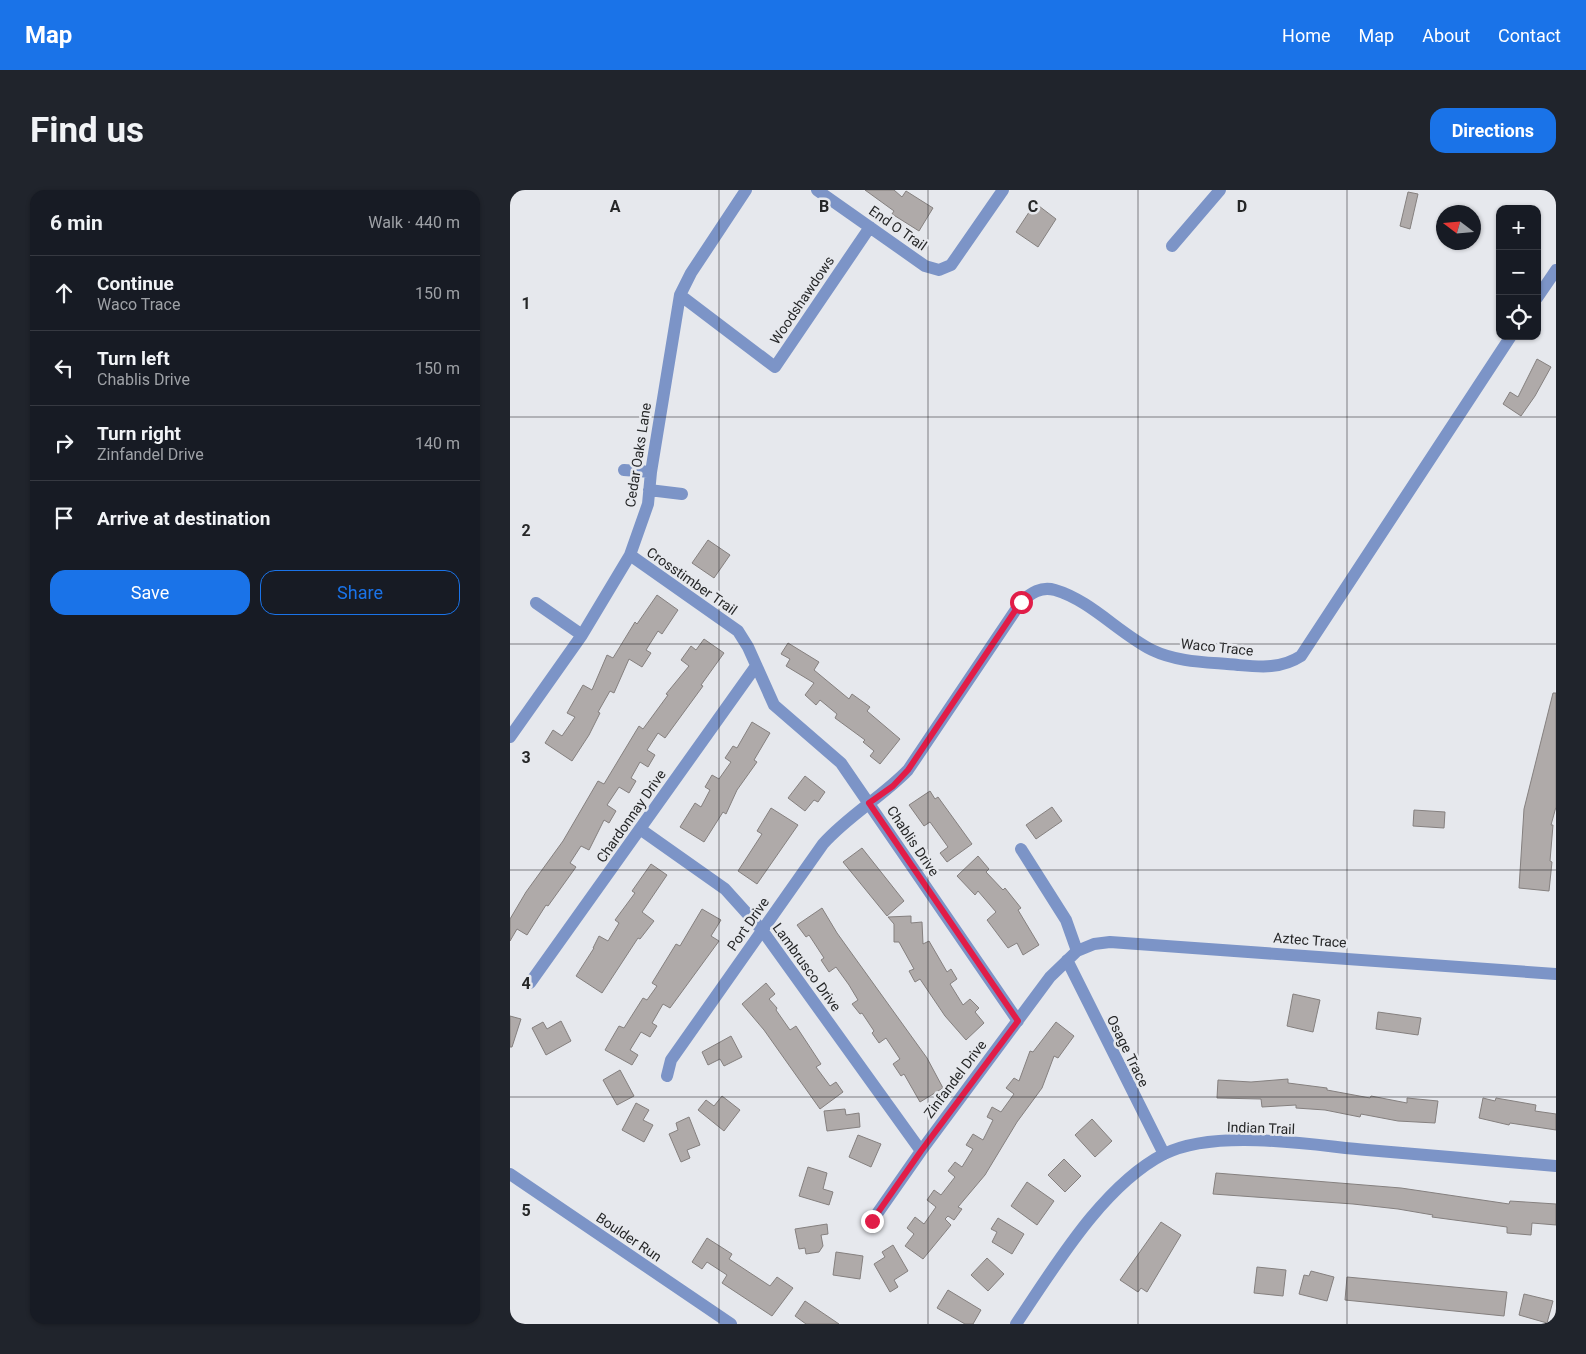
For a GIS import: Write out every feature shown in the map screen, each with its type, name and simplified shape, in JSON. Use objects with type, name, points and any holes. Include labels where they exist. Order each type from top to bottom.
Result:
[{"type":"street","name":"Cedar Oaks Lane","points":[[510,737],[582,635],[630,555],[648,504],[651,472],[680,295],[690,273],[746,190]]},
{"type":"street","name":"End O Trail","points":[[817,190],[925,266],[939,270],[951,265],[1003,190]]},
{"type":"street","points":[[1172,246],[1220,190]]},
{"type":"street","name":"Woodshawdows","points":[[680,295],[775,366],[870,227]]},
{"type":"street","points":[[1539,295],[1556,270]]},
{"type":"street","name":"Waco Trace","points":[[869,803],[893,786],[908,770],[1021,602],[1030,594],[1042,589],[1054,589],[1069,595],[1151,649],[1178,659],[1260,667],[1279,666],[1292,662],[1301,656],[1509,340]]},
{"type":"street","points":[[624,470],[651,472]]},
{"type":"street","points":[[649,490],[682,494]]},
{"type":"street","name":"Crosstimber Trail","points":[[630,555],[738,630]]},
{"type":"street","points":[[536,603],[582,635]]},
{"type":"street","name":"Chablis Drive","points":[[738,630],[748,646],[774,705],[841,763],[1018,1021]]},
{"type":"street","name":"Chardonnay Drive","points":[[530,984],[756,666]]},
{"type":"street","name":"Port Drive","points":[[667,1076],[671,1060],[823,844],[840,826],[869,803]]},
{"type":"street","name":"Lambrusco Drive","points":[[640,829],[725,889],[762,930],[921,1151]]},
{"type":"street","points":[[1021,849],[1066,920],[1077,951]]},
{"type":"street","name":"Aztec Trace","points":[[1067,960],[1077,951],[1094,944],[1110,942],[1556,974]]},
{"type":"street","name":"Zinfandel Drive","points":[[872,1221],[921,1151],[1050,977],[1067,960]]},
{"type":"street","name":"Osage Trace","points":[[1067,960],[1164,1154]]},
{"type":"street","name":"Indian Trail","points":[[1016,1324],[1061,1257],[1125,1181],[1164,1154],[1183,1147],[1245,1140],[1556,1166]]},
{"type":"street","name":"Boulder Run","points":[[510,1174],[731,1324]]},
{"type":"building","points":[[865,190],[894,190],[902,197],[906,191],[933,208],[919,231],[892,214],[894,211]]},
{"type":"building","points":[[1408,192],[1418,194],[1410,229],[1400,226]]},
{"type":"building","points":[[1035,203],[1056,219],[1038,247],[1016,232]]},
{"type":"building","points":[[1537,359],[1551,367],[1521,416],[1503,404],[1510,392],[1518,397]]},
{"type":"building","points":[[708,540],[730,555],[714,578],[692,563]]},
{"type":"building","points":[[657,595],[678,610],[662,634],[658,631],[646,650],[651,653],[642,667],[629,659],[614,693],[610,691],[598,712],[600,713],[589,735],[572,761],[545,743],[553,730],[562,736],[575,717],[567,713],[583,685],[592,690],[607,655],[613,658],[635,622],[637,624]]},
{"type":"building","points":[[704,639],[724,653],[701,685],[703,686],[665,738],[658,733],[647,750],[655,755],[648,767],[640,762],[631,778],[636,781],[629,793],[619,787],[607,805],[616,811],[609,823],[604,820],[589,850],[581,846],[570,863],[576,867],[548,906],[546,905],[527,935],[517,929],[510,941],[510,919],[526,892],[563,841],[598,781],[604,784],[639,726],[643,729],[668,695],[666,694],[689,666],[681,660],[691,646],[696,650]]},
{"type":"building","points":[[788,643],[819,662],[814,670],[849,699],[852,694],[870,707],[867,711],[900,739],[880,764],[870,756],[874,751],[863,742],[865,740],[835,718],[837,714],[820,700],[816,705],[805,695],[814,683],[786,666],[790,659],[781,654]]},
{"type":"building","points":[[1553,693],[1556,693],[1556,807],[1551,825],[1553,825],[1550,861],[1552,862],[1549,891],[1519,888],[1524,809]]},
{"type":"building","points":[[752,722],[770,733],[754,760],[757,762],[737,790],[726,814],[723,812],[704,842],[680,827],[695,803],[701,807],[710,790],[705,787],[712,775],[719,779],[731,762],[725,758],[733,746],[737,748]]},
{"type":"building","points":[[805,776],[825,792],[818,802],[814,800],[805,811],[788,798]]},
{"type":"building","points":[[930,791],[935,799],[938,797],[972,844],[947,862],[940,853],[948,847],[930,822],[924,826],[909,805]]},
{"type":"building","points":[[1052,807],[1062,821],[1036,839],[1026,825]]},
{"type":"building","points":[[771,808],[798,825],[757,884],[738,871],[762,834],[757,831]]},
{"type":"building","points":[[1414,810],[1445,812],[1444,828],[1413,826]]},
{"type":"building","points":[[862,848],[904,901],[887,916],[843,862]]},
{"type":"building","points":[[978,856],[989,869],[986,872],[1003,890],[1005,888],[1021,908],[1018,910],[1039,945],[1023,955],[1017,943],[1008,948],[987,920],[996,912],[978,891],[975,895],[957,876]]},
{"type":"building","points":[[651,864],[667,875],[642,912],[654,921],[640,939],[638,938],[602,993],[576,976],[594,948],[599,936],[608,941],[619,923],[615,920],[635,893],[632,891]]},
{"type":"building","points":[[822,908],[837,933],[927,1058],[943,1088],[920,1102],[904,1074],[901,1076],[893,1064],[900,1059],[886,1038],[879,1043],[872,1033],[874,1031],[862,1013],[860,1014],[852,1004],[858,1000],[849,985],[836,967],[829,972],[821,960],[824,958],[809,935],[806,937],[797,925]]},
{"type":"building","points":[[702,909],[721,920],[711,936],[719,941],[670,1008],[663,1004],[652,1023],[657,1026],[650,1037],[641,1032],[630,1050],[638,1055],[632,1065],[605,1050],[619,1026],[624,1028],[643,998],[647,1000],[657,986],[652,983],[676,944],[680,946]]},
{"type":"building","points":[[911,916],[911,923],[922,922],[923,944],[929,941],[947,972],[951,969],[957,979],[950,984],[963,1005],[970,999],[979,1008],[975,1012],[984,1023],[966,1040],[945,1016],[920,979],[915,982],[909,971],[914,969],[899,942],[894,942],[894,924],[888,917]]},
{"type":"building","points":[[766,983],[775,994],[769,999],[777,1008],[776,1010],[790,1030],[796,1026],[821,1064],[816,1067],[830,1086],[836,1082],[843,1092],[820,1109],[764,1030],[742,1004]]},
{"type":"building","points":[[1293,994],[1320,1000],[1313,1032],[1287,1026]]},
{"type":"building","points":[[1378,1012],[1421,1018],[1418,1035],[1376,1029]]},
{"type":"building","points":[[510,1016],[521,1019],[512,1047],[510,1047]]},
{"type":"building","points":[[561,1021],[571,1041],[546,1055],[532,1028],[543,1022],[547,1029]]},
{"type":"building","points":[[1056,1022],[1074,1036],[1058,1058],[1054,1056],[1042,1088],[1017,1122],[985,1175],[958,1207],[962,1209],[954,1220],[948,1216],[945,1219],[951,1225],[923,1259],[905,1246],[914,1234],[907,1228],[915,1217],[924,1224],[936,1207],[927,1200],[934,1190],[941,1195],[955,1177],[948,1171],[955,1162],[962,1167],[973,1149],[966,1145],[973,1134],[983,1140],[993,1120],[987,1117],[992,1107],[1001,1112],[1014,1094],[1006,1088],[1014,1078],[1019,1081],[1030,1051],[1033,1052]]},
{"type":"building","points":[[731,1036],[742,1057],[724,1066],[720,1059],[708,1065],[702,1052]]},
{"type":"building","points":[[620,1070],[634,1096],[617,1105],[603,1080]]},
{"type":"building","points":[[1288,1079],[1288,1083],[1327,1088],[1327,1090],[1370,1098],[1371,1096],[1407,1103],[1407,1098],[1438,1101],[1435,1123],[1398,1121],[1361,1114],[1360,1117],[1325,1110],[1296,1108],[1296,1105],[1262,1107],[1261,1099],[1217,1098],[1218,1080],[1251,1082]]},
{"type":"building","points":[[722,1096],[740,1110],[724,1131],[698,1110],[706,1100],[714,1106]]},
{"type":"building","points":[[1483,1098],[1495,1101],[1496,1098],[1536,1105],[1535,1111],[1556,1114],[1556,1130],[1510,1123],[1509,1125],[1479,1118]]},
{"type":"building","points":[[636,1103],[649,1110],[643,1120],[653,1125],[644,1142],[622,1130]]},
{"type":"building","points":[[845,1109],[846,1115],[859,1113],[860,1127],[827,1131],[824,1111]]},
{"type":"building","points":[[689,1117],[700,1145],[687,1150],[690,1158],[681,1162],[669,1134],[678,1130],[676,1123]]},
{"type":"building","points":[[1092,1119],[1112,1141],[1095,1157],[1075,1135]]},
{"type":"building","points":[[858,1135],[881,1144],[871,1167],[849,1157]]},
{"type":"building","points":[[1064,1159],[1081,1176],[1065,1192],[1048,1175]]},
{"type":"building","points":[[808,1167],[827,1173],[823,1189],[833,1192],[829,1205],[799,1196]]},
{"type":"building","points":[[1216,1173],[1401,1188],[1509,1204],[1510,1201],[1556,1204],[1556,1225],[1532,1223],[1531,1235],[1507,1233],[1507,1227],[1432,1217],[1433,1215],[1398,1209],[1213,1194]]},
{"type":"building","points":[[1027,1182],[1054,1201],[1037,1225],[1011,1206]]},
{"type":"building","points":[[998,1218],[1024,1234],[1012,1254],[992,1242],[997,1232],[991,1229]]},
{"type":"building","points":[[1161,1222],[1181,1235],[1147,1292],[1141,1288],[1138,1292],[1120,1280]]},
{"type":"building","points":[[827,1224],[828,1234],[821,1235],[823,1246],[819,1252],[806,1254],[805,1248],[799,1249],[795,1229]]},
{"type":"building","points":[[707,1238],[732,1254],[729,1259],[770,1286],[777,1277],[793,1288],[772,1316],[722,1283],[727,1275],[707,1262],[702,1269],[692,1262]]},
{"type":"building","points":[[893,1245],[908,1271],[894,1280],[898,1287],[890,1292],[874,1264],[885,1257],[882,1252]]},
{"type":"building","points":[[836,1252],[863,1256],[860,1279],[833,1275]]},
{"type":"building","points":[[987,1258],[1004,1274],[988,1291],[971,1275]]},
{"type":"building","points":[[1257,1267],[1286,1270],[1283,1296],[1254,1293]]},
{"type":"building","points":[[1311,1271],[1334,1277],[1327,1301],[1299,1294],[1304,1275],[1309,1276]]},
{"type":"building","points":[[1347,1277],[1507,1292],[1504,1316],[1345,1300]]},
{"type":"building","points":[[948,1290],[981,1310],[973,1324],[965,1324],[937,1308]]},
{"type":"building","points":[[1524,1294],[1553,1301],[1547,1323],[1519,1315]]},
{"type":"building","points":[[805,1301],[839,1324],[806,1324],[795,1316]]},
{"type":"route","points":[[872,1221],[921,1151],[1018,1021],[869,803],[893,786],[908,770],[1021,602]]}]
